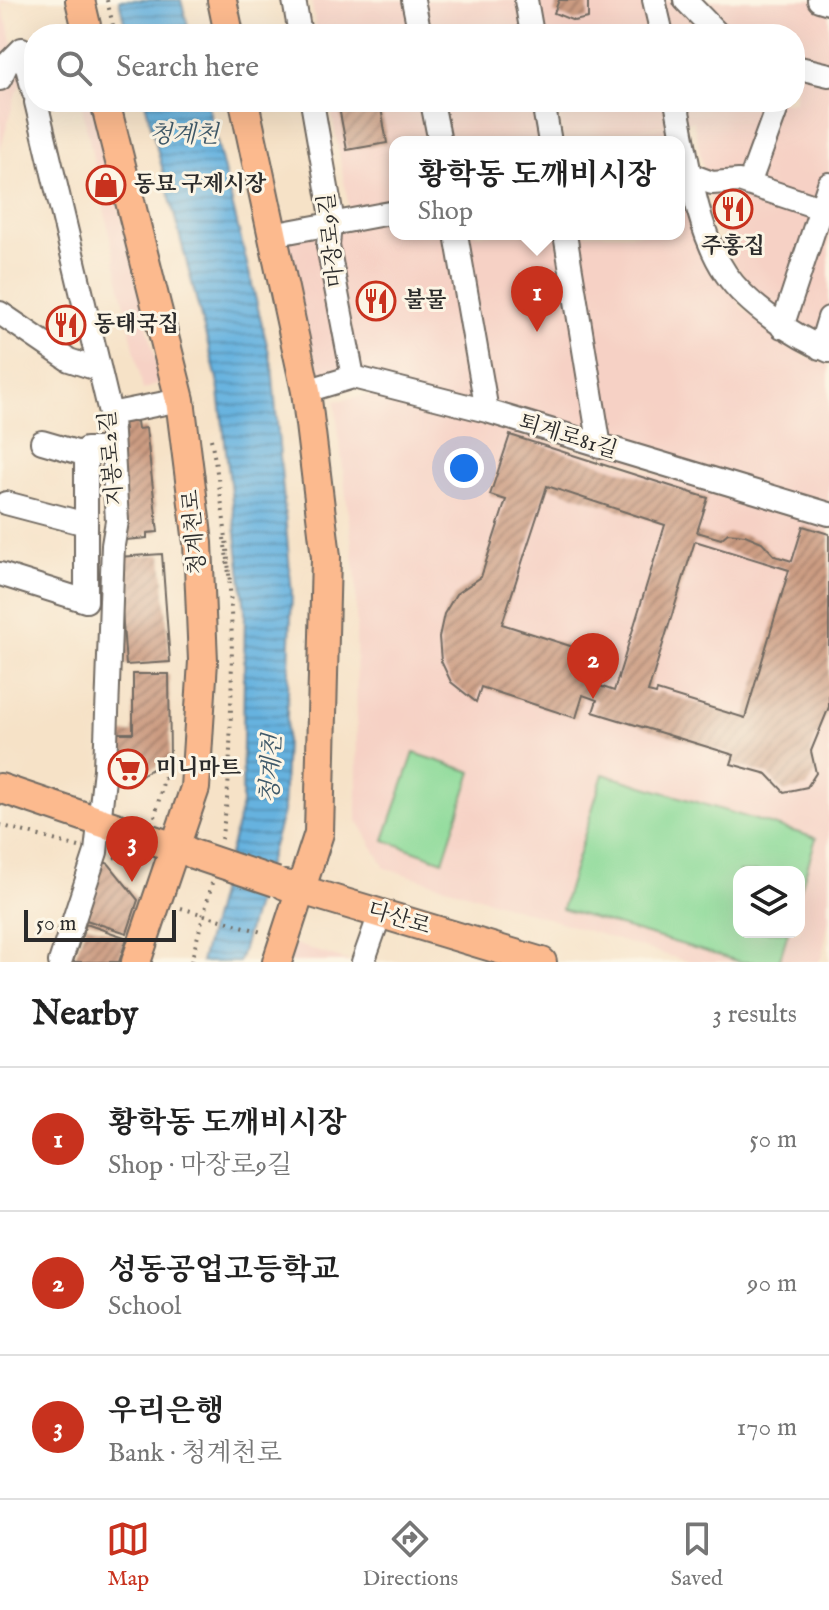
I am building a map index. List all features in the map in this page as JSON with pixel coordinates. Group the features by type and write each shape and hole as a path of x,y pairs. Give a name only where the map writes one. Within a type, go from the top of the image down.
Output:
{"main road":[{"path":"80,0 86,24"},
{"path":"222,0 227,24"},
{"name":"청계천로","path":"108,112 180,400 198,543 203,661 195,788 184,850 136,962"},
{"path":"246,112 306,391 326,557 319,833 289,886 277,962"},
{"name":"다산로","path":"0,788 289,886 542,962"}],"street":[{"path":"294,0 298,24"},
{"path":"413,0 418,24"},
{"path":"526,0 530,24"},
{"path":"654,0 660,24"},
{"path":"685,0 708,24"},
{"path":"819,0 829,3"},
{"path":"7,59 24,80"},
{"path":"805,69 829,75"},
{"name":"지봉로2길","path":"38,112 110,414 117,521 113,545 100,822 96,852 60,962"},
{"name":"마장로9길","path":"314,112 331,211 328,246 353,377"},
{"path":"434,112 439,136"},
{"path":"545,112 549,136"},
{"path":"677,112 680,136"},
{"path":"749,184 775,112"},
{"path":"685,173 712,183 739,181 825,210"},
{"path":"685,173 726,274 782,327 825,350 829,318"},
{"path":"782,327 825,210 829,184"},
{"path":"272,235 389,213"},
{"path":"457,240 487,411"},
{"path":"566,240 600,447"},
{"path":"0,313 69,360 100,370"},
{"path":"306,391 353,377"},
{"name":"퇴계로81길","path":"353,377 487,411 829,514"},
{"path":"110,414 180,400"},
{"path":"42,442 87,455"},
{"path":"0,574 86,601 86,449 113,449"},
{"path":"6,503 86,524"},
{"path":"363,962 380,914"}],"path":[{"path":"107,0 113,24"},
{"path":"0,825 143,864"},
{"path":"181,908 265,933"}],"shaded area":[{"path":"0,0 18,0 1,3 16,54 24,65 24,78 15,97 0,151"},
{"path":"311,0 536,0 540,24 315,24"},
{"path":"537,0 829,0 829,347 766,306 730,257 709,194 693,121 596,136 563,136 559,112 805,112 805,24 542,24"},
{"name":"동묘 구제시장","path":"83,112 96,112 161,383 143,390"},
{"path":"332,112 557,112 562,136 389,136 389,240 685,240 685,171 741,307 806,357 829,365 829,522 372,386 314,393 277,223 349,209"},
{"path":"673,125 675,136 606,136"},
{"path":"383,392 829,526 829,919 822,957 818,962 689,962 385,868 357,819 356,580 335,401"},
{"path":"295,944 351,962 288,962"}],"green space":[{"path":"414,753 472,772 443,861 384,840"},
{"path":"603,774 816,838 805,875 805,866 733,866 733,938 786,938 779,962 741,962 562,909"}],"water":[{"path":"119,0 181,0 187,24 125,24"},
{"name":"청계천","path":"148,112 209,112 272,365 292,594 283,812 239,962 201,962 242,805 245,610 218,383"}],"building":[{"path":"559,0 588,0 588,18 574,21 554,13"},
{"path":"340,112 382,112 387,143 347,150"},
{"path":"137,421 138,429 146,428 158,532 147,533 147,538 126,540 114,430 125,429 124,423"},
{"path":"510,435 708,498 697,532 721,539 728,533 745,535 762,542 775,556 792,561 803,526 829,534 829,707 811,751 816,773 807,787 784,792 767,774 731,764 734,755 593,712 597,700 583,695 576,718 481,687 476,702 451,682 441,661 439,637 444,614 456,594 481,577 506,500 490,495","holes":["547,486 665,525 614,691 588,682 598,655 502,624","695,541 789,570 745,718 657,691 656,694 648,692"]},
{"path":"162,554 170,662 126,665 118,557"},
{"path":"133,674 169,674 170,759 129,782 113,782 114,733 133,733"},
{"path":"102,861 109,864 138,900 127,933 83,919"},
{"path":"86,924 127,938 119,962 73,962"}],"place":[{"name":"동묘 구제시장","path":"106,185"},
{"name":"주홍집","path":"733,209"},
{"name":"불물","path":"376,301"},
{"name":"동태국집","path":"66,325"},
{"name":"황학동 도깨비시장","path":"537,332"},
{"name":"성동공업고등학교","path":"593,699"},
{"name":"미니마트","path":"128,769"},
{"name":"우리은행","path":"132,882"}]}
